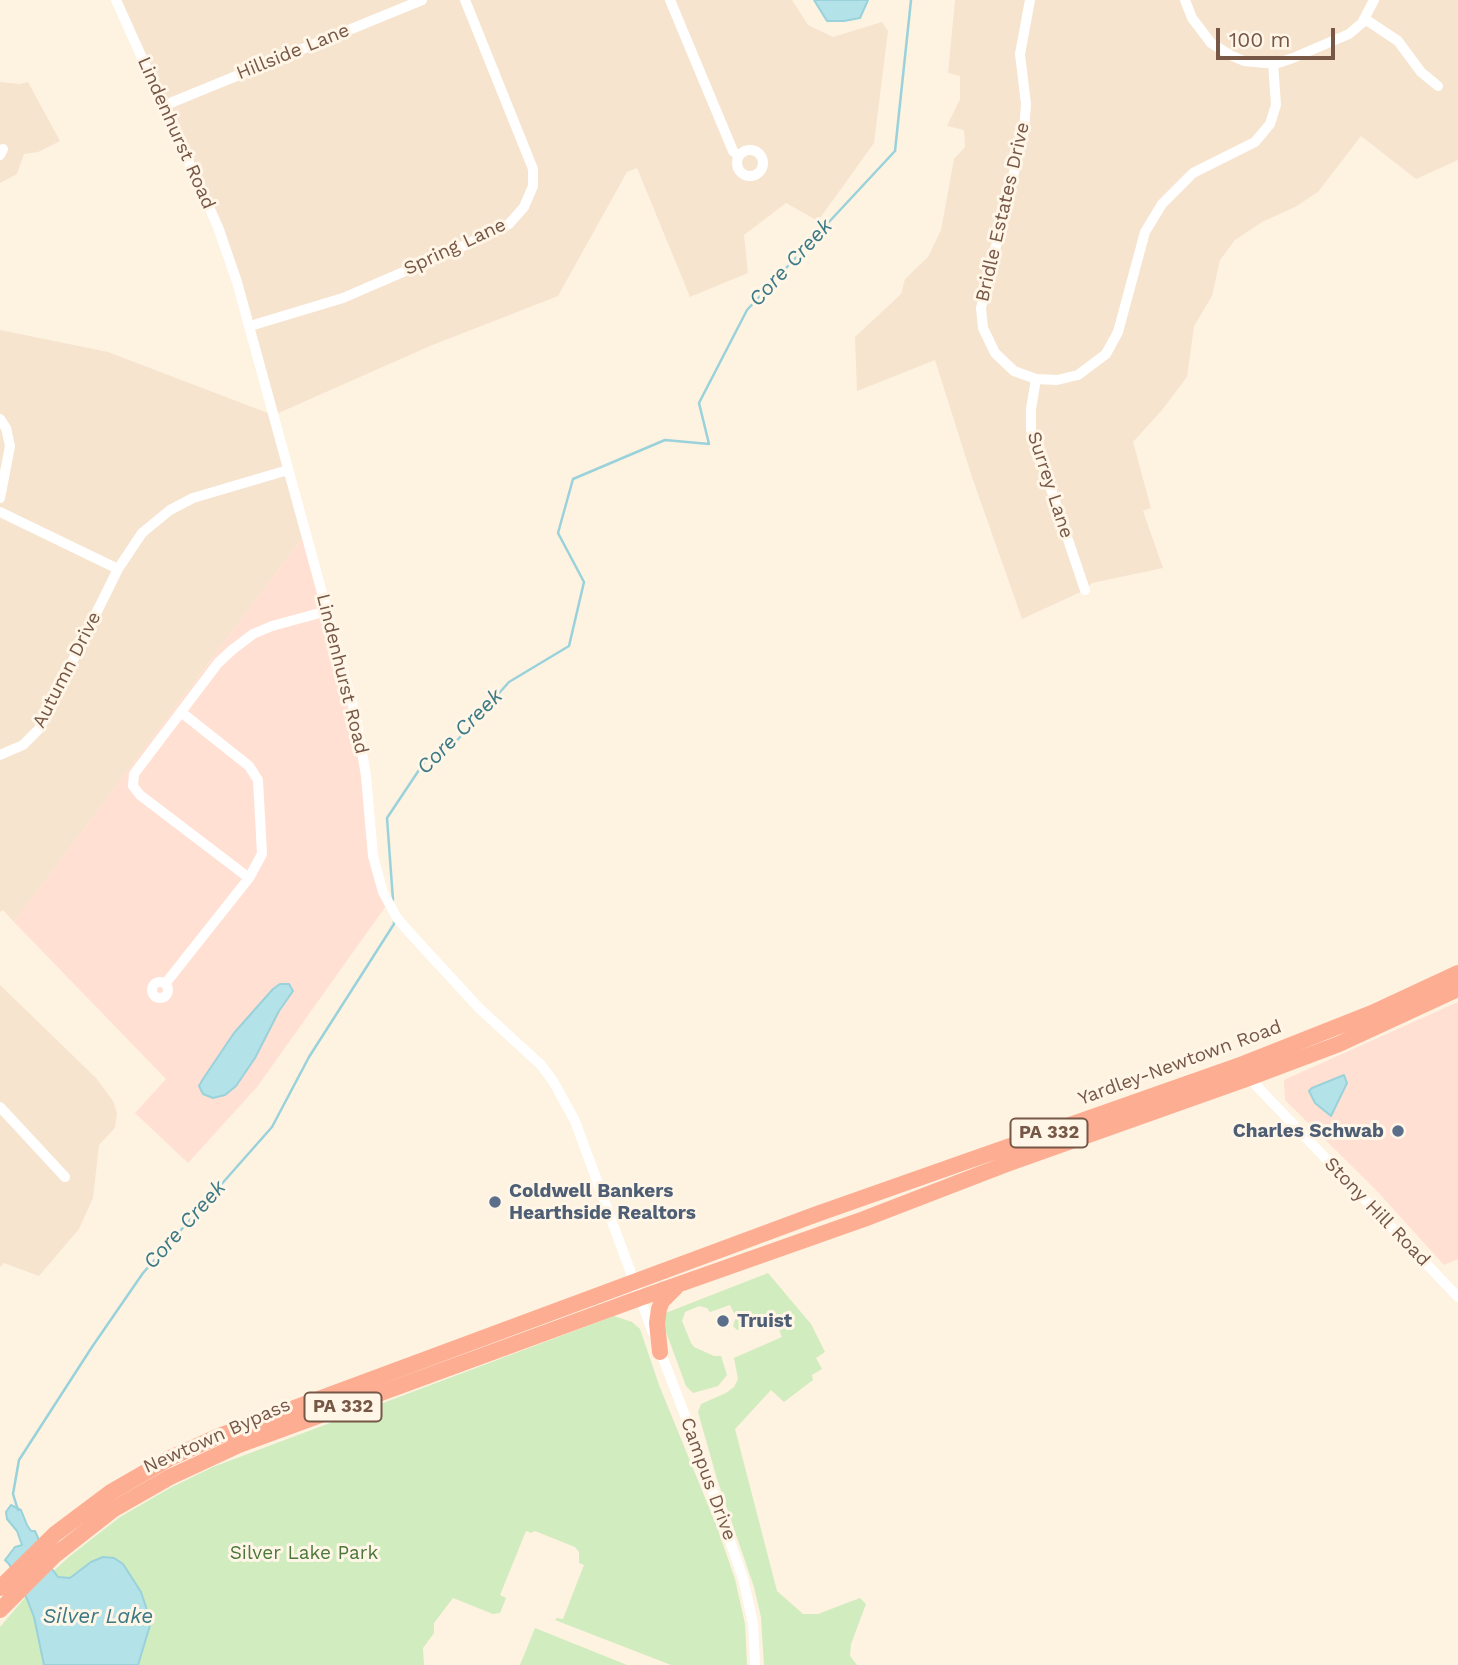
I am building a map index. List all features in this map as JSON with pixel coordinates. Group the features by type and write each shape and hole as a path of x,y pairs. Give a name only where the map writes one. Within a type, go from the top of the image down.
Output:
{"highway":[{"name":"Yardley-Newtown Road","path":"637,1290 679,1285 864,1219 1004,1165 1246,1071 1458,973"},
{"name":"Yardley-Newtown Road","path":"637,1290 817,1214 1372,1029 1458,989"},
{"path":"1372,1029 1400,1023 1458,996"},
{"path":"660,1352 657,1323 659,1309 662,1301 679,1285"},
{"name":"Newtown Bypass","path":"4,1595 58,1532 111,1492 184,1451 267,1418 637,1290"},
{"name":"Newtown Bypass","path":"4,1595 114,1509 197,1464 637,1290"}],"street":[{"name":"Lindenhurst Road","path":"116,0 218,227 250,326 363,748 373,856 388,903 397,918 471,1000 541,1065 553,1080 575,1121 637,1290"},
{"name":"Hillside Lane","path":"163,106 422,0"},
{"name":"Spring Lane","path":"250,326 343,298 461,247 509,224 524,207 533,186 533,169 466,0"},
{"path":"670,0 733,151 740,156"},
{"name":"Bridle Estates Drive","path":"1030,0 1020,54 1026,104 1024,131 981,308 983,328 995,353 1014,371 1036,379"},
{"path":"1185,0 1199,29 1219,49 1251,62 1273,63 1349,34 1365,19 1374,0"},
{"path":"1365,19 1398,41 1421,72 1438,86"},
{"path":"1036,379 1058,380 1078,375 1106,354 1118,332 1145,232 1162,204 1193,173 1255,142 1270,124 1276,105 1273,63"},
{"name":"Surrey Lane","path":"1036,379 1031,430 1085,590"},
{"path":"0,419 6,428 10,446 0,498"},
{"name":"Autumn Drive","path":"0,755 23,745 39,729 118,569 142,533 170,510 193,498 288,470"},
{"path":"0,512 118,569"},
{"path":"249,878 142,796 134,786 134,774 218,663 253,635 272,626 327,611"},
{"path":"165,984 249,878 262,854 258,780 249,766 181,712"},
{"name":"Stony Hill Road","path":"1246,1071 1458,1297"},
{"path":"0,1107 65,1177"},
{"name":"Campus Drive","path":"637,1290 696,1444 743,1578 753,1623 755,1665"}],"shaded area":[{"path":"116,0 792,0 808,25 833,37 882,22 888,31 874,143 818,221 786,203 744,235 748,273 690,297 637,168 627,172 558,296 430,346 274,415 306,533 14,922 3,910 0,912 0,330 108,352 273,415 237,282"},
{"path":"955,0 1458,0 1458,160 1416,179 1361,136 1318,192 1235,240 1220,260 1212,296 1194,326 1187,377 1133,442 1151,508 1143,511 1163,568 1092,583 1085,590 1022,619 972,477 935,360 857,391 855,337 901,294 905,279 928,257 941,230 954,159 965,147 964,130 947,126 960,99 960,76 948,73"},
{"path":"0,82 28,82 60,141 38,152 24,154 17,174 0,183"},
{"path":"306,533 356,717 371,839 388,903 257,1087 188,1163 135,1113 166,1079 14,922"},
{"path":"0,985 96,1078 113,1101 117,1113 115,1128 99,1145 93,1198 79,1229 39,1276 4,1263 0,1267"},
{"path":"1458,1002 1458,1259 1444,1265 1377,1191 1285,1100 1284,1080"}],"green space":[{"path":"768,1273 811,1324 825,1352 816,1358 822,1369 812,1375 813,1380 784,1402 771,1390 735,1429 777,1591 803,1614 818,1614 860,1598 866,1604 851,1644 850,1656 857,1665 764,1665 761,1617 754,1587 717,1479 698,1412 701,1404 734,1387 738,1379 734,1358 782,1337 773,1314 737,1330 733,1326 736,1317 730,1305 710,1312 699,1306 685,1312 682,1321 691,1343 714,1356 721,1356 727,1375 718,1386 693,1393 686,1386 662,1321 663,1314"},
{"name":"Silver Lake Park","path":"614,1316 632,1322 640,1329 659,1385 717,1527 735,1579 745,1624 747,1665 671,1665 555,1620 563,1619 584,1565 579,1563 579,1552 575,1547 535,1531 526,1531 500,1595 506,1598 500,1613 493,1614 453,1598 434,1623 434,1633 423,1648 424,1665 0,1665 0,1627 28,1594 70,1556 120,1517 170,1488 213,1467"},
{"path":"535,1628 627,1665 520,1665"}],"water":[{"path":"814,0 868,0 860,18 827,21"},
{"path":"280,984 289,984 293,991 236,1086 225,1095 213,1098 203,1094 199,1086 234,1033"},
{"path":"1344,1075 1347,1083 1331,1116 1315,1103 1309,1091"},
{"name":"Silver Lake","path":"11,1505 21,1510 31,1531 35,1531 58,1577 70,1578 91,1562 103,1557 114,1558 123,1564 141,1592 151,1622 138,1665 44,1665 34,1617 5,1560 15,1547 22,1545 17,1531 7,1519 6,1512"}],"waterway":[{"name":"Core Creek","path":"393,900 387,818 425,761 452,746 509,682 569,646 584,582 558,533 573,479 665,440 709,444 699,403 747,310 895,151 911,0"},
{"name":"Core Creek","path":"18,1510 13,1494 19,1460 143,1273 272,1127 309,1057 394,921"}],"place":[{"name":"Charles Schwab","path":"1398,1131"},
{"name":"Coldwell Bankers Hearthside Realtors","path":"495,1202"},
{"name":"Truist","path":"723,1321"}]}
